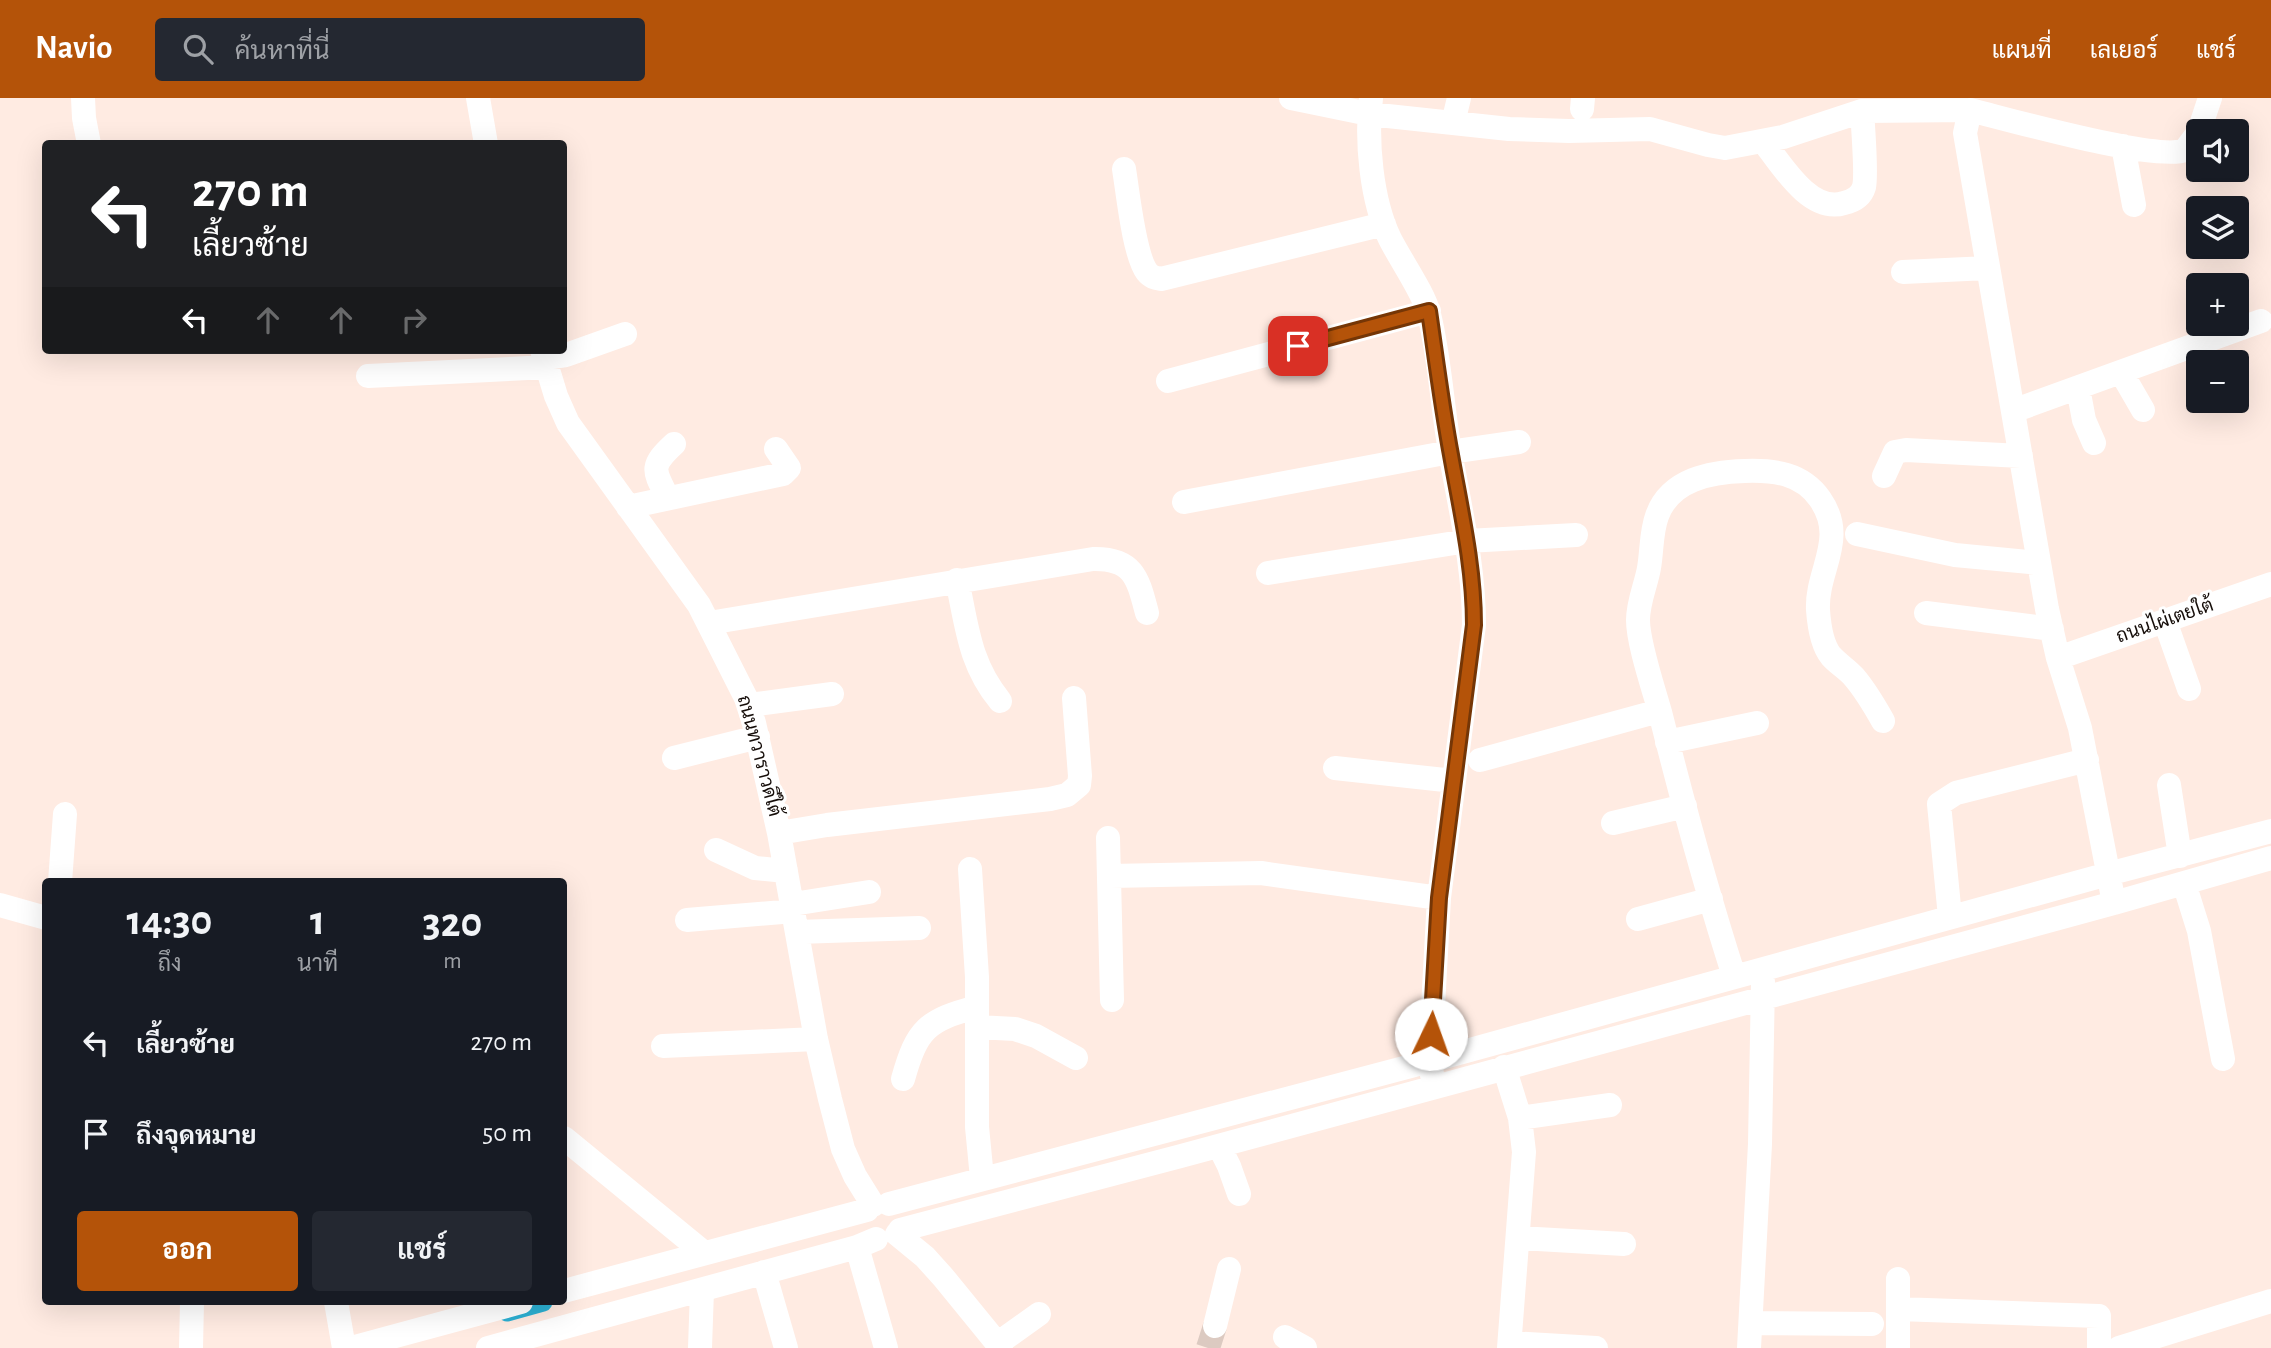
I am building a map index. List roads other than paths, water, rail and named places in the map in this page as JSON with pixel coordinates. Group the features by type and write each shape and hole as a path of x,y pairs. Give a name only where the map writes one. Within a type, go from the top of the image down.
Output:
{"street":[{"path":"83,98 88,140"},
{"path":"478,98 485,140"},
{"path":"1291,98 1370,106 1453,123 1545,130 1650,129 1725,148 1763,141 1837,108 1862,111 1986,108 2123,146 2179,153 2186,149"},
{"path":"1453,123 1459,98"},
{"path":"2203,119 2210,98"},
{"path":"1370,106 1370,156 1380,215 1429,311 1450,452 1468,541 1474,599 1474,625 1439,898 1430,1061 1434,1086"},
{"path":"1986,108 1965,133 1966,143 2041,573 2058,658 2087,760 2114,903"},
{"path":"1763,141 1804,192 1827,205 1839,205 1858,197 1864,186 1862,111"},
{"path":"2123,146 2134,205"},
{"path":"1124,169 1145,270 1152,277 1161,279 1384,224"},
{"path":"1903,272 1988,268"},
{"path":"1168,381 1429,311"},
{"path":"2013,411 2261,321"},
{"path":"368,376 566,355 625,334"},
{"name":"ถนนทวาราวดีใต้","path":"545,358 556,396 568,423 699,605 749,705 779,834 816,1039 843,1149 855,1177 877,1206"},
{"path":"2121,372 2143,410"},
{"path":"2078,388 2084,420 2094,443"},
{"path":"1184,502 1450,452 1519,442"},
{"path":"668,498 656,474 655,465 658,458 674,444"},
{"path":"628,507 783,474 789,468 788,464 776,449"},
{"path":"1884,476 1895,452 1906,450 2021,456"},
{"path":"1734,976 1667,742 1637,622 1657,517 1665,500 1678,487 1696,478 1732,471 1768,471 1791,475 1809,485 1828,511 1832,530 1831,553 1818,599 1824,639 1829,653 1852,674 1870,696 1883,721"},
{"path":"1857,534 2041,573"},
{"path":"1268,573 1468,541 1576,535"},
{"path":"709,623 957,580 1108,558 1131,569 1147,613"},
{"path":"1933,569 1965,568 2041,573"},
{"path":"957,580 972,655 985,684 1000,701"},
{"name":"ถนนไผ่เตยใต้","path":"2058,658 2271,584"},
{"path":"1926,613 2052,629"},
{"path":"2165,621 2189,689"},
{"path":"749,705 832,694"},
{"path":"779,834 827,825 990,807 1067,795 1079,785 1080,776 1074,698"},
{"path":"1480,760 1659,711"},
{"path":"1667,742 1757,723"},
{"path":"674,758 758,737"},
{"path":"1950,917 1939,804 1956,793 2087,760"},
{"path":"1335,768 1454,781"},
{"path":"2169,785 2180,856"},
{"path":"1613,824 1685,806"},
{"path":"60,878 65,814"},
{"path":"567,1290 1430,1061 2271,831"},
{"path":"1108,838 1112,1000"},
{"path":"716,850 755,868 786,870"},
{"path":"503,1346 882,1237 2271,858"},
{"path":"970,869 977,1017 977,1127 982,1178"},
{"path":"1110,876 1261,873 1439,898"},
{"path":"2184,883 2199,931 2223,1059"},
{"path":"795,916 869,892"},
{"path":"1637,919 1711,899"},
{"path":"0,905 42,917"},
{"path":"687,920 795,916 919,928"},
{"path":"1749,1348 1760,1144 1764,996 1762,969"},
{"path":"904,1079 911,1051 922,1033 934,1022 977,1017 1036,1036 1076,1058"},
{"path":"663,1046 816,1039"},
{"path":"1504,1066 1520,1118 1524,1152 1510,1345 1596,1348"},
{"path":"1520,1118 1610,1105"},
{"path":"567,1140 703,1252"},
{"path":"1219,1146 1239,1194"},
{"path":"877,1206 864,1218 864,1227 869,1234 882,1237 925,1257 999,1346 1038,1314"},
{"path":"877,1206 900,1214 882,1237 886,1348"},
{"path":"1518,1238 1624,1244"},
{"path":"1214,1326 1228,1269"},
{"path":"764,1272 786,1348"},
{"path":"1898,1279 1898,1348"},
{"path":"700,1348 702,1290"},
{"path":"2119,1348 2271,1301"},
{"path":"191,1348 192,1305"},
{"path":"337,1305 344,1348"},
{"path":"351,1348 510,1305"},
{"path":"1898,1309 2099,1316 2099,1348"},
{"path":"1751,1323 1872,1324"}],"waterway":[{"path":"507,1312 532,1305"}],"tunnel":[{"path":"1208,1348 1215,1326"}]}
